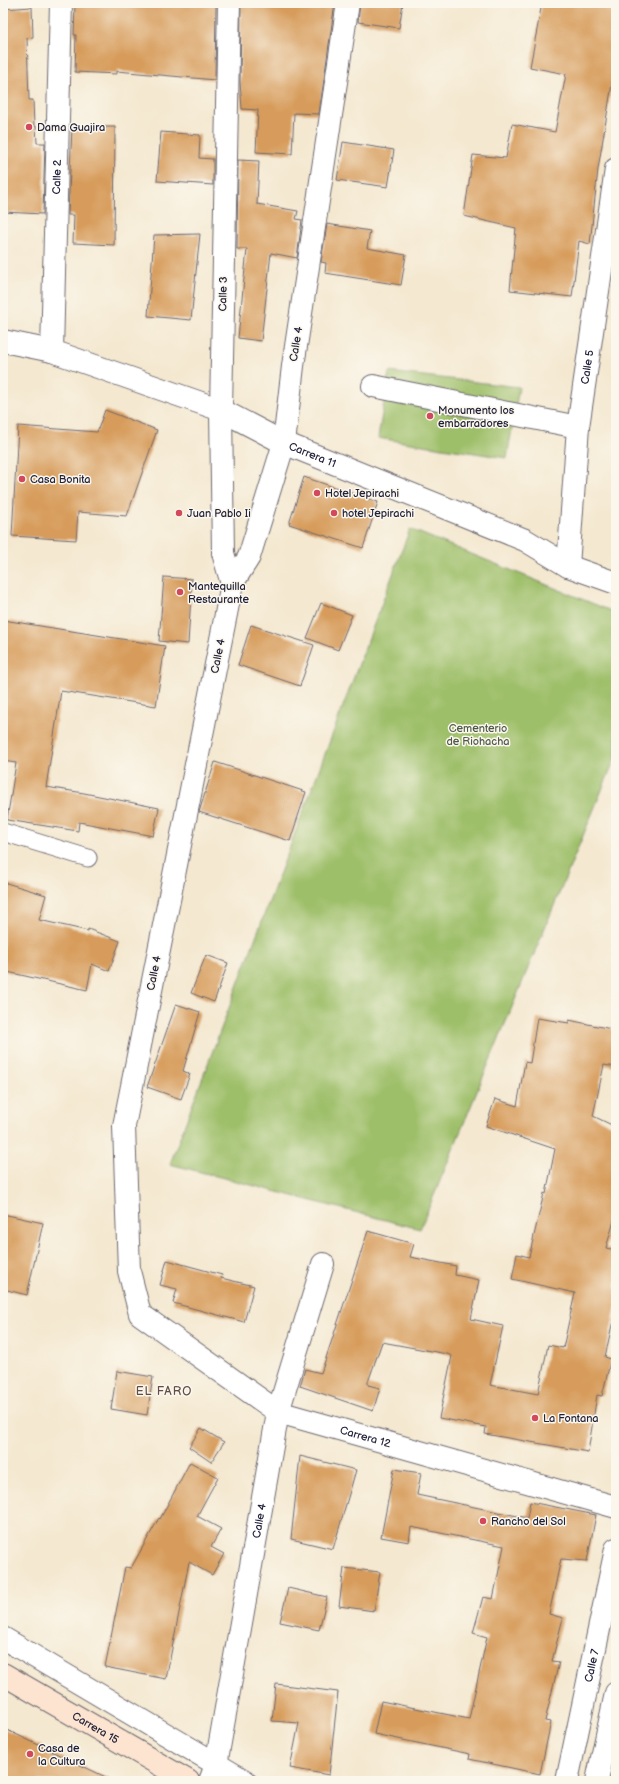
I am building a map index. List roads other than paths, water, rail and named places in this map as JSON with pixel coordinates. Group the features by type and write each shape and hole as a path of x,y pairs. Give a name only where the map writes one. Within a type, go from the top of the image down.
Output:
{"main road":[{"name":"Carrera 15","path":"3,1674 188,1781"}],"street":[{"name":"Calle 2","path":"52,351 61,3"},
{"name":"Calle 3","path":"229,3 221,410 223,553 232,584"},
{"name":"Calle 4","path":"140,1314 129,1271 124,1126 232,584 249,557 284,443 292,366 348,3"},
{"name":"Calle 5","path":"568,566 578,427 616,169"},
{"name":"Carrera 11","path":"3,341 52,351 221,410 284,443 525,540 568,566 616,583"},
{"path":"373,386 578,427"},
{"name":"Calle 4","path":"213,1773 278,1412 323,1264"},
{"name":"Carrera 12","path":"140,1314 278,1412 616,1507"},
{"name":"Calle 7","path":"567,1781 616,1549"},
{"path":"3,1638 213,1773 245,1781"},
{"path":"596,1781 616,1693"}],"lane":[{"path":"3,832 88,858"}],"place":[{"name":"Dama Guajira","path":"29,127"},
{"name":"Monumento los embarradores","path":"430,416"},
{"name":"Casa Bonita","path":"22,479"},
{"name":"Hotel Jepirachi","path":"317,493"},
{"name":"Juan Pablo Ii","path":"179,513"},
{"name":"hotel Jepirachi","path":"334,513"},
{"name":"Mantequilla Restaurante","path":"180,592"},
{"name":"La Fontana","path":"535,1418"},
{"name":"Rancho del Sol","path":"483,1521"},
{"name":"Casa de la Cultura","path":"30,1754"}],"district":[{"name":"EL FARO","path":"164,1391"}],"park label":[{"name":"Cementerio de Riohacha","path":"478,734"}]}
